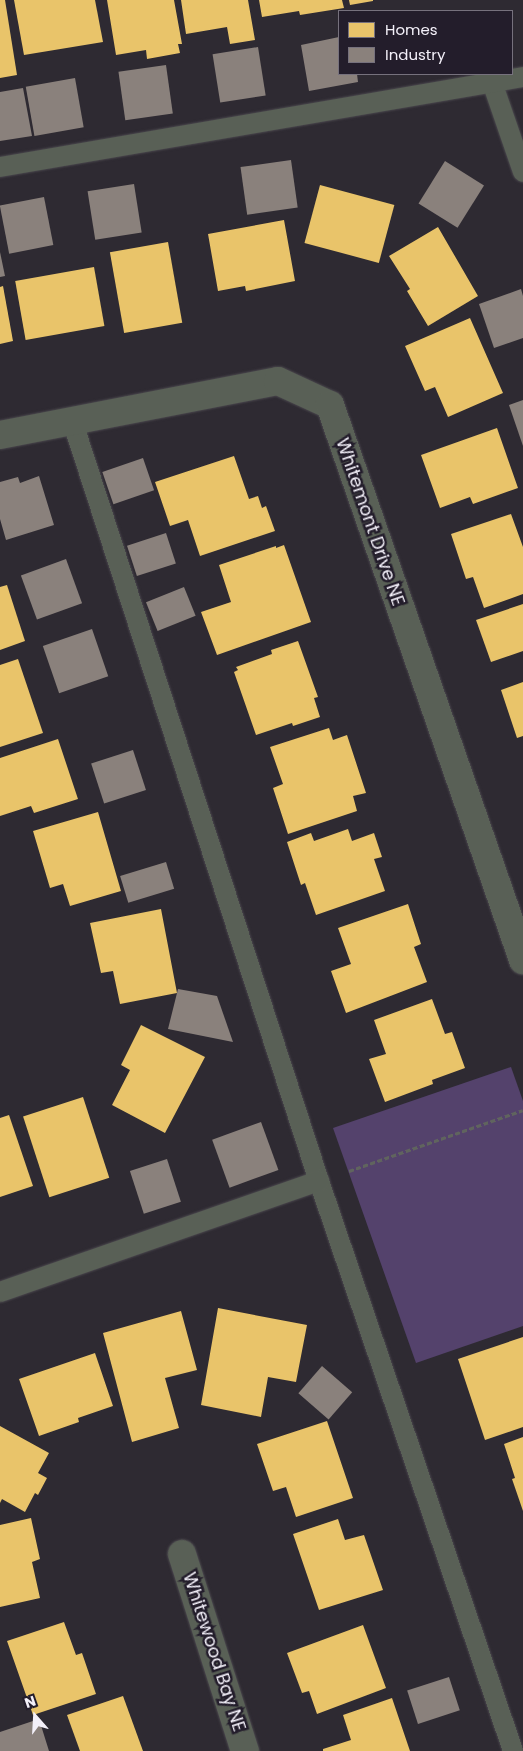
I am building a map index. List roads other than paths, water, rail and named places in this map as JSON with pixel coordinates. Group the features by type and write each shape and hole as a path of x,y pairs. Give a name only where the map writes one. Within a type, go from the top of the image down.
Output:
{"street":[{"name":"Whitemont Drive NE","path":"0,435 278,381 330,405 523,960"},
{"name":"Whitewood Bay NE","path":"182,1554 245,1751"}],"lane":[{"path":"0,167 523,77"},
{"path":"492,82 523,172"},
{"path":"72,420 319,1181 513,1751"},
{"path":"0,1292 319,1181"}]}
